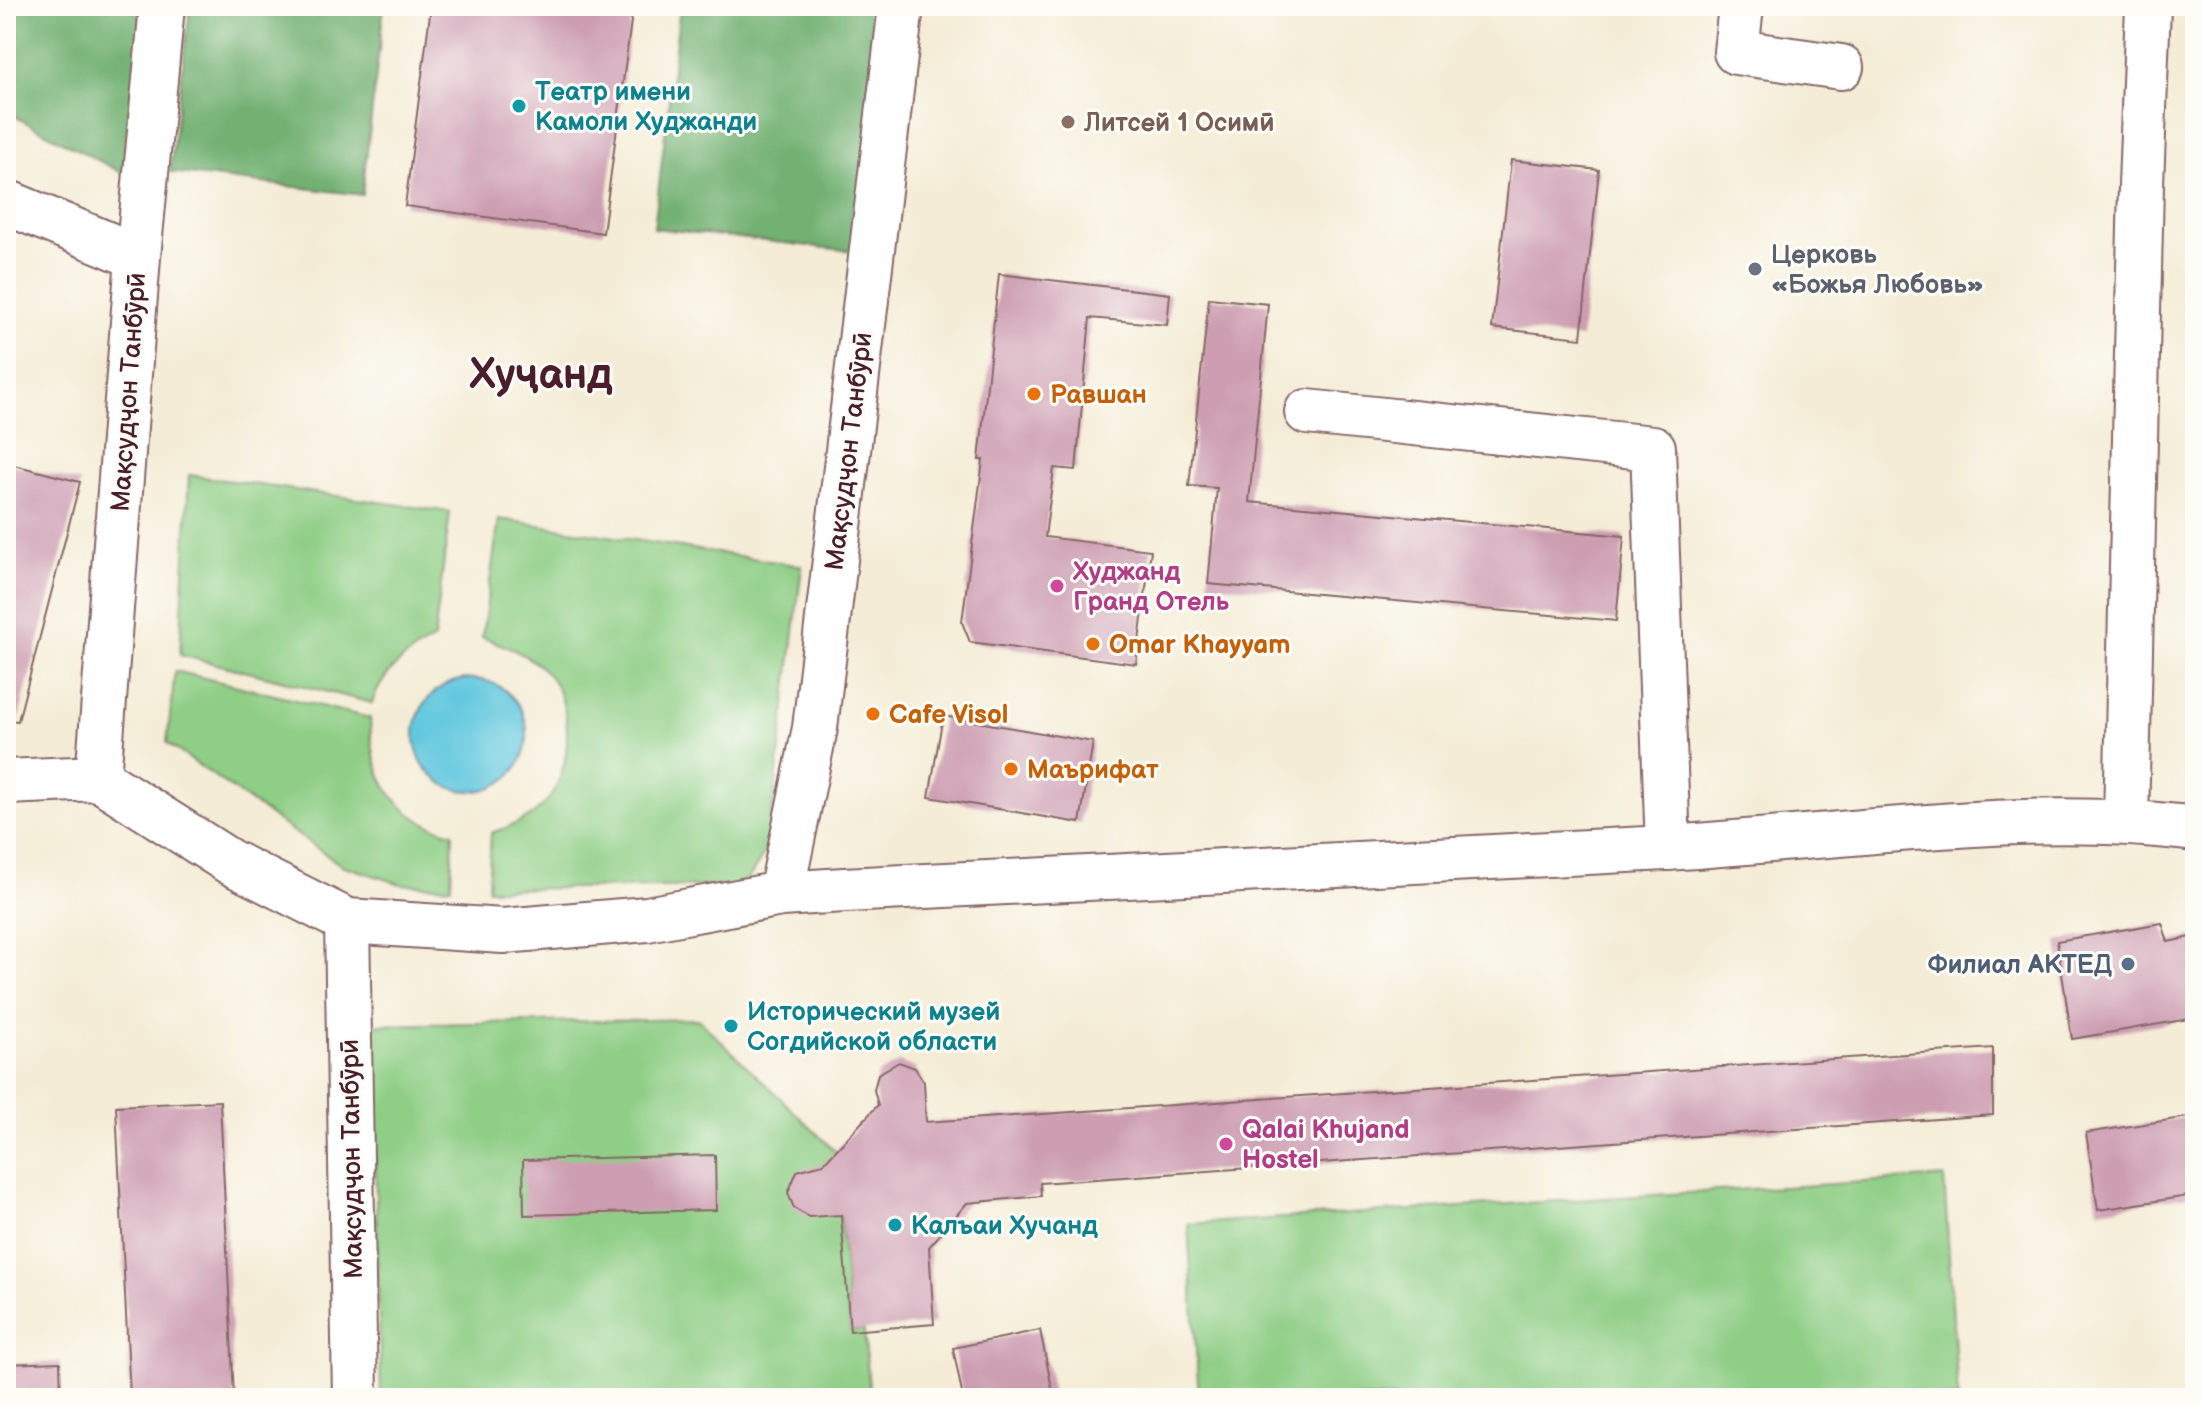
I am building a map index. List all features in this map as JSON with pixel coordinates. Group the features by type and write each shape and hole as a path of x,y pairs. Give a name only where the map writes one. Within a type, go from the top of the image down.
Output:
{"street":[{"name":"Мақсудҷон Танбӯрӣ","path":"98,778 138,257 162,6"},
{"name":"Мақсудҷон Танбӯрӣ","path":"781,894 815,728 901,6"},
{"path":"1741,6 1736,52 1841,67"},
{"path":"2126,820 2148,6"},
{"path":"6,202 138,257"},
{"path":"1307,412 1653,448 1668,848"},
{"path":"6,782 98,778 230,862 347,921 503,931 647,919 781,894 1668,848 1993,825 2126,820 2195,829"},
{"name":"Мақсудҷон Танбӯрӣ","path":"347,921 355,1398"}],"green space":[{"path":"6,6 162,6 143,184 6,112"},
{"path":"190,6 384,6 362,195 170,172"},
{"path":"680,6 888,6 859,252 654,228"},
{"path":"189,475 450,512 434,639 414,651 389,673 372,703 180,655"},
{"path":"499,519 802,566 768,847 749,878 734,886 488,889 491,833 529,817 548,800 562,772 567,739 563,705 550,677 528,657 482,637"},
{"path":"175,671 370,718 375,759 389,792 415,817 453,833 451,887 401,884 341,865 167,743"},
{"path":"698,1019 835,1151 850,1331 864,1330 870,1398 381,1398 372,1025"},
{"path":"1944,1177 1958,1398 1199,1398 1188,1224"}],"water":[{"path":"471,679 492,684 510,696 522,714 527,735 522,756 510,774 492,786 471,791 450,786 432,774 420,756 415,735 420,714 432,696 450,684"}],"building":[{"name":"Театр имени Камоли Худжанди","path":"431,6 633,6 603,233 405,206"},
{"path":"1511,160 1599,170 1581,338 1492,328"},
{"path":"999,274 1170,294 1167,325 1090,318 1076,470 1054,468 1045,537 1151,550 1136,664 970,642 962,622 983,460 979,460"},
{"path":"1209,298 1268,304 1249,502 1624,536 1616,621 1208,584 1217,488 1189,486"},
{"path":"6,463 80,482 18,721 6,720"},
{"name":"Маърифат","path":"943,716 1093,742 1080,823 929,797"},
{"name":"Филиал AКТЕД","path":"2162,923 2168,942 2195,936 2195,1018 2072,1039 2057,941"},
{"path":"1993,1048 1993,1115 1040,1183 1041,1196 967,1203 929,1247 934,1324 850,1331 841,1215 809,1217 794,1208 788,1193 797,1171 823,1164 878,1105 874,1090 878,1074 899,1062 915,1068 924,1082 926,1122"},
{"path":"220,1101 234,1398 130,1398 116,1106"},
{"path":"2195,1116 2195,1195 2098,1210 2086,1133"},
{"path":"715,1155 716,1210 524,1215 523,1160"},
{"path":"1040,1330 1054,1398 963,1398 953,1348"},
{"path":"60,1362 61,1398 6,1398 6,1364"}],"place":[{"name":"Театр имени Камоли Худжанди","path":"519,106"},
{"name":"Литсей 1 Осимӣ","path":"1068,122"},
{"name":"Церковь «Божья Любовь»","path":"1755,269"},
{"name":"Равшан","path":"1034,394"},
{"name":"Худжанд Гранд Отель","path":"1057,586"},
{"name":"Omar Khayyam","path":"1093,644"},
{"name":"Cafe Visol","path":"873,714"},
{"name":"Маърифат","path":"1011,769"},
{"name":"Филиал AКТЕД","path":"2128,964"},
{"name":"Исторический музей Согдийской области","path":"731,1026"},
{"name":"Qalai Khujand Hostel","path":"1226,1144"},
{"name":"Калъаи Хучанд","path":"895,1225"}],"district":[{"name":"Хуҷанд","path":"541,373"}]}
